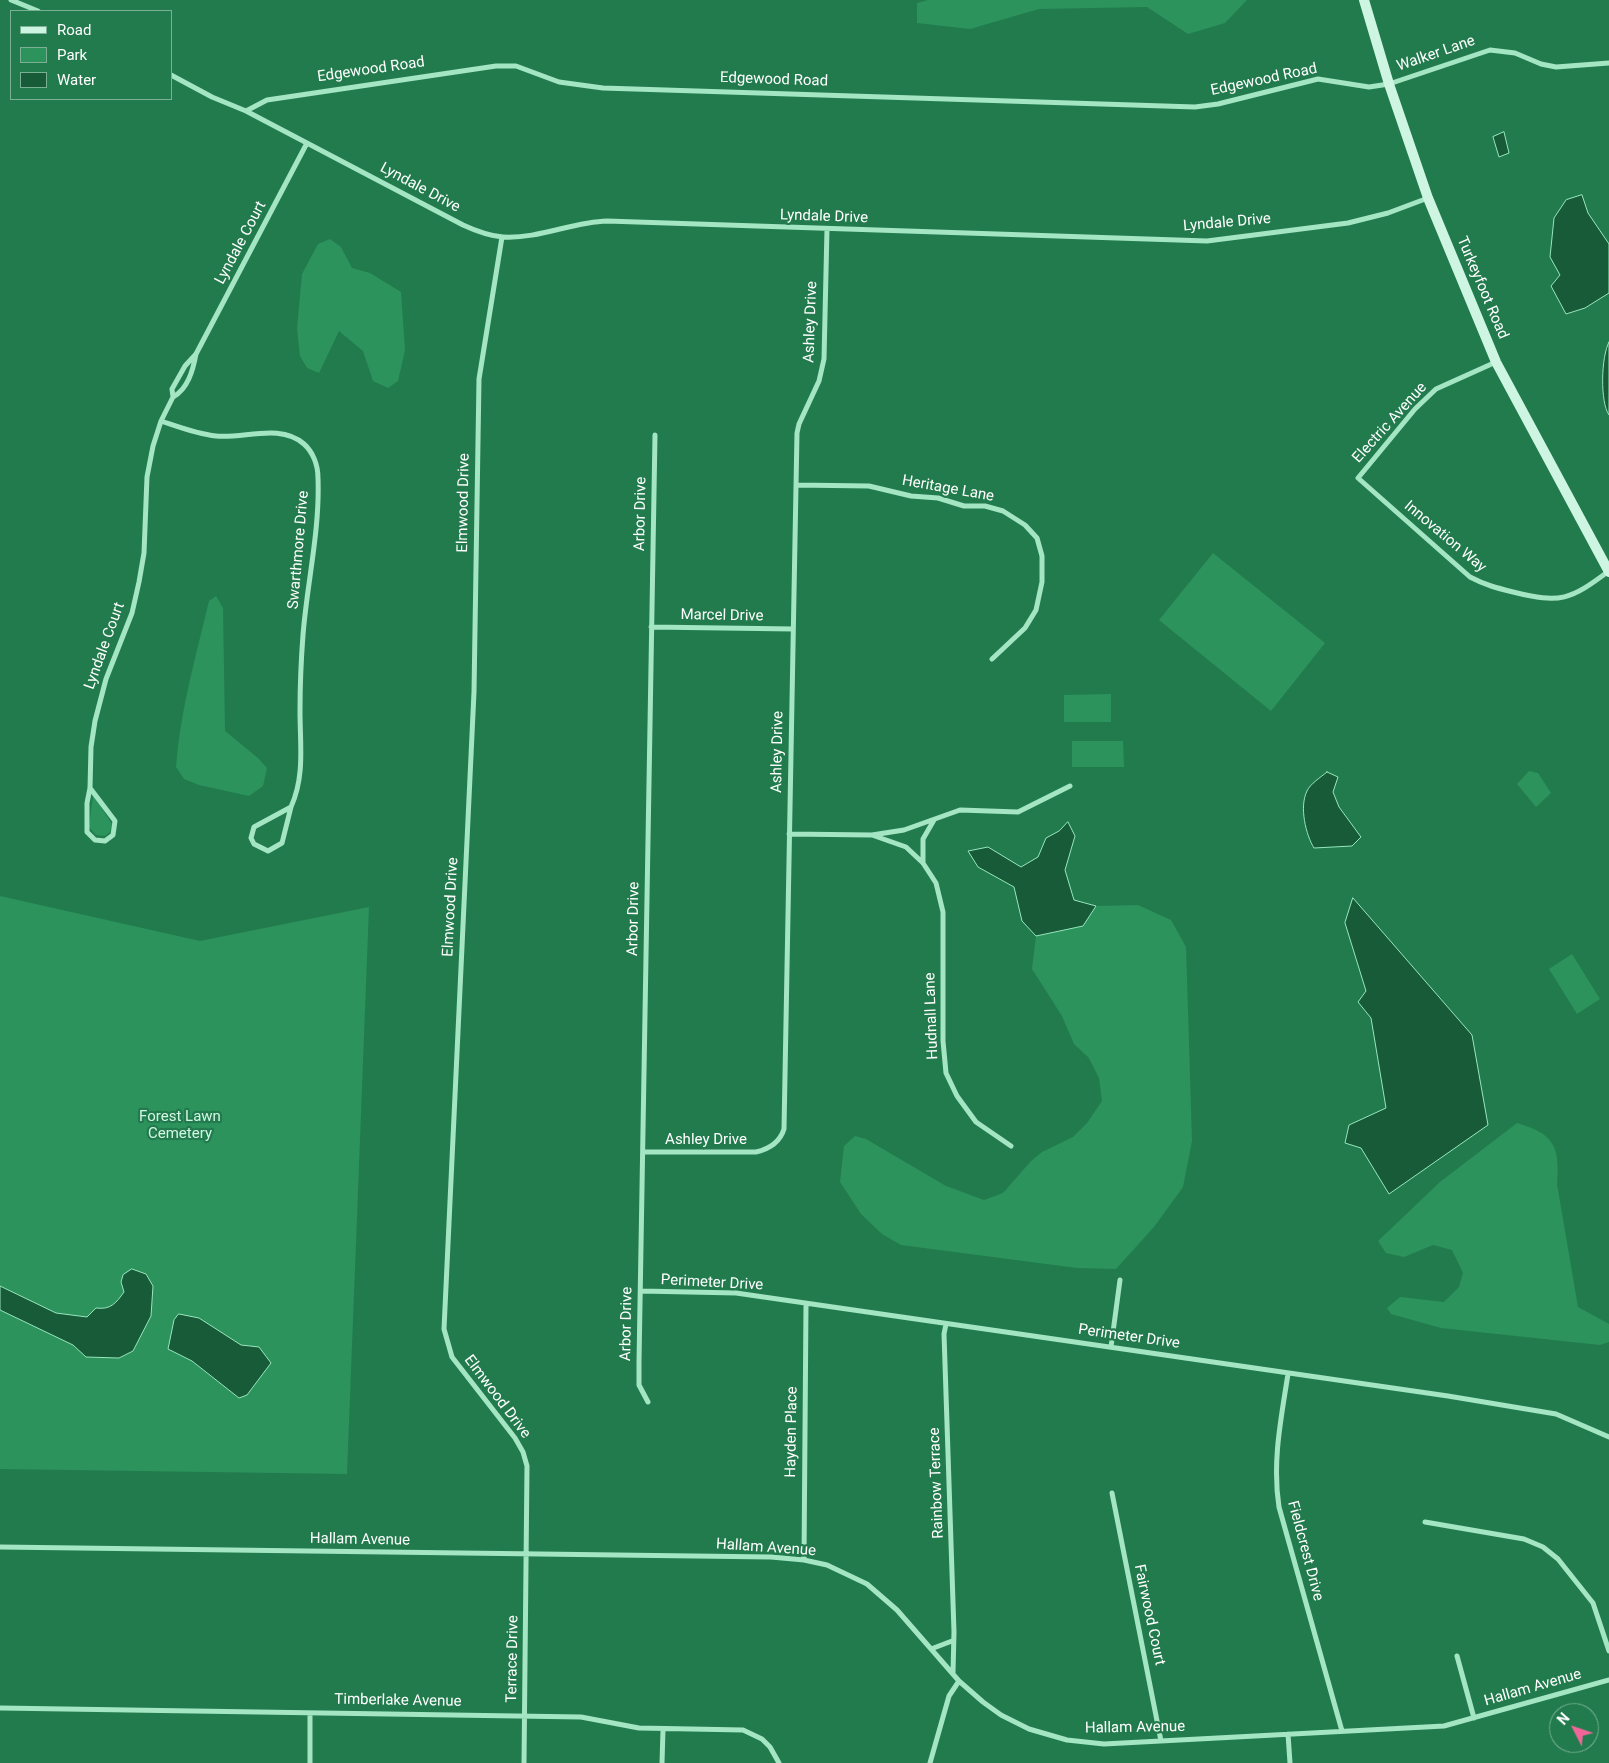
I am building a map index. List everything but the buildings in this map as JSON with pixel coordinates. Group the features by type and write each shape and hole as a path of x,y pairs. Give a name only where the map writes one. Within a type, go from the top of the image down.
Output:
{"main road":[{"name":"Turkeyfoot Road","path":"1364,0 1388,84 1428,198 1496,362 1609,571"}],"street":[{"path":"11,0 36,10"},
{"name":"Walker Lane","path":"1388,84 1490,50 1515,52 1541,64 1556,67 1609,63"},
{"name":"Edgewood Road","path":"246,112 267,100 496,66 516,66 559,82 603,88 1185,106 1218,104 1318,79 1369,87 1388,84"},
{"path":"172,76 212,97 246,112"},
{"name":"Lyndale Drive","path":"246,112 462,225 490,235 502,237 532,235 590,222 1207,240 1348,223 1388,213 1428,198"},
{"name":"Lyndale Court","path":"90,788 115,821 113,835 105,840 95,840 88,832 87,803 90,788 91,747 98,705 106,679 125,634 139,582 144,553 147,478 153,446 161,420 172,397 172,390 180,374 196,354 307,143"},
{"name":"Ashley Drive","path":"643,1152 756,1152 772,1146 782,1135 784,1117 792,629 799,424 818,381 824,359 828,229"},
{"name":"Elmwood Drive","path":"502,237 479,379 474,692 444,1329 452,1357 515,1438 523,1452 528,1475 527,1554"},
{"name":"Lyndale Court","path":"172,397 179,394 193,371 196,354"},
{"name":"Electric Avenue","path":"1358,478 1415,409 1436,389 1496,362"},
{"name":"Swarthmore Drive","path":"161,420 213,436 230,437 268,433 288,435 305,445 315,461 318,478 312,569 303,633 301,670 302,767 298,792 291,807 282,843 268,850 254,844 251,838 254,827 291,807"},
{"name":"Arbor Drive","path":"648,1402 639,1385 655,435"},
{"name":"Innovation Way","path":"1358,478 1470,578 1489,587 1538,598 1560,598 1579,592 1609,571"},
{"name":"Heritage Lane","path":"796,485 869,486 911,496 938,498 964,506 984,506 1003,511 1025,525 1037,538 1043,565 1036,610 1025,628 992,659"},
{"name":"Marcel Drive","path":"651,627 792,629"},
{"name":"Hudnall Lane","path":"789,834 872,835 904,830 934,820 945,814 967,809 1018,812 1070,786"},
{"path":"923,863 923,839 934,820"},
{"name":"Hudnall Lane","path":"872,835 906,847 923,863 936,883 943,912 943,1041 946,1073 957,1096 976,1122 1011,1146"},
{"path":"1111,1347 1120,1280"},
{"name":"Perimeter Drive","path":"640,1291 736,1293 1448,1396 1556,1414 1609,1437"},
{"name":"Hayden Place","path":"804,1560 806,1304"},
{"name":"Rainbow Terrace","path":"946,1324 944,1334 953,1673"},
{"name":"Fieldcrest Drive","path":"1288,1374 1275,1459 1279,1507 1342,1732"},
{"name":"Fairwood Court","path":"1112,1493 1161,1741"},
{"path":"1425,1522 1524,1539 1543,1547 1558,1559 1593,1603 1609,1651"},
{"name":"Hallam Avenue","path":"0,1547 771,1557 804,1560 842,1570 867,1584 897,1610 960,1681 1001,1715 1029,1729 1057,1738 1104,1744 1444,1726 1609,1680"},
{"name":"Terrace Drive","path":"524,1763 527,1554"},
{"path":"931,1649 952,1641"},
{"path":"1456,1656 1474,1718"},
{"path":"930,1763 949,1696 960,1681"},
{"name":"Timberlake Avenue","path":"0,1708 581,1717 639,1728 663,1730 743,1730 751,1733 770,1747 779,1763"},
{"path":"310,1713 310,1763"},
{"path":"662,1763 663,1730"},
{"path":"1288,1734 1290,1763"}],"green space":[{"path":"928,0 1247,0 1225,23 1188,34 1147,7 1039,9 970,29 917,23 917,3"},
{"path":"330,239 341,247 352,268 370,273 401,292 405,350 398,381 388,388 373,381 363,351 339,331 319,373 307,368 300,356 297,329 302,274 318,244"},
{"path":"1213,553 1325,643 1271,711 1159,620"},
{"path":"216,596 223,608 225,731 258,758 267,768 263,786 249,796 199,785 184,779 176,767 181,725 194,663 209,601"},
{"path":"1111,694 1111,722 1064,722 1064,695"},
{"path":"1072,741 1123,741 1124,767 1072,767"},
{"path":"1529,771 1538,773 1551,793 1536,807 1517,784"},
{"path":"93,795 112,824 110,832 105,836 96,835 89,827"},
{"name":"Forest Lawn Cemetery","path":"0,896 200,941 369,907 347,1474 0,1469"},
{"path":"1138,905 1171,920 1186,947 1192,1141 1183,1187 1154,1227 1116,1269 1077,1268 901,1245 882,1234 861,1214 840,1182 844,1146 855,1136 866,1139 946,1186 984,1200 1003,1193 1031,1161 1042,1152 1073,1137 1087,1123 1102,1101 1099,1078 1089,1058 1074,1044 1062,1016 1032,969 1036,936 1083,926 1096,906"},
{"path":"1572,954 1600,999 1577,1014 1549,969"},
{"path":"1517,1123 1539,1132 1552,1143 1557,1160 1557,1184 1578,1307 1609,1324 1609,1342 1600,1345 1441,1328 1391,1314 1387,1308 1400,1297 1444,1302 1459,1287 1463,1273 1452,1250 1433,1245 1404,1257 1386,1253 1378,1241 1440,1182"}],"water":[{"path":"1504,132 1509,153 1499,157 1493,137"},
{"path":"1582,195 1588,213 1609,244 1609,293 1585,308 1566,314 1551,286 1560,275 1550,257 1554,218 1566,200"},
{"path":"1609,342 1609,415 1604,400 1603,368"},
{"path":"1327,772 1338,777 1333,792 1339,807 1361,837 1352,846 1314,848 1308,836 1304,821 1304,805 1307,791"},
{"path":"1068,822 1075,836 1065,870 1074,900 1096,906 1083,926 1036,936 1022,921 1014,887 978,867 968,851 988,847 1021,867 1038,857 1046,838 1059,831"},
{"path":"1353,898 1472,1035 1488,1125 1389,1194 1361,1148 1345,1143 1349,1125 1386,1108 1371,1018 1358,1002 1366,991 1345,923"},
{"path":"132,1269 146,1274 153,1286 151,1316 133,1351 119,1358 86,1357 73,1345 0,1310 0,1286 56,1313 87,1317 96,1308 106,1308 116,1302 124,1292 121,1282 123,1275"},
{"path":"179,1314 199,1318 241,1345 259,1347 271,1363 247,1395 239,1398 192,1361 168,1349 174,1320"}]}
